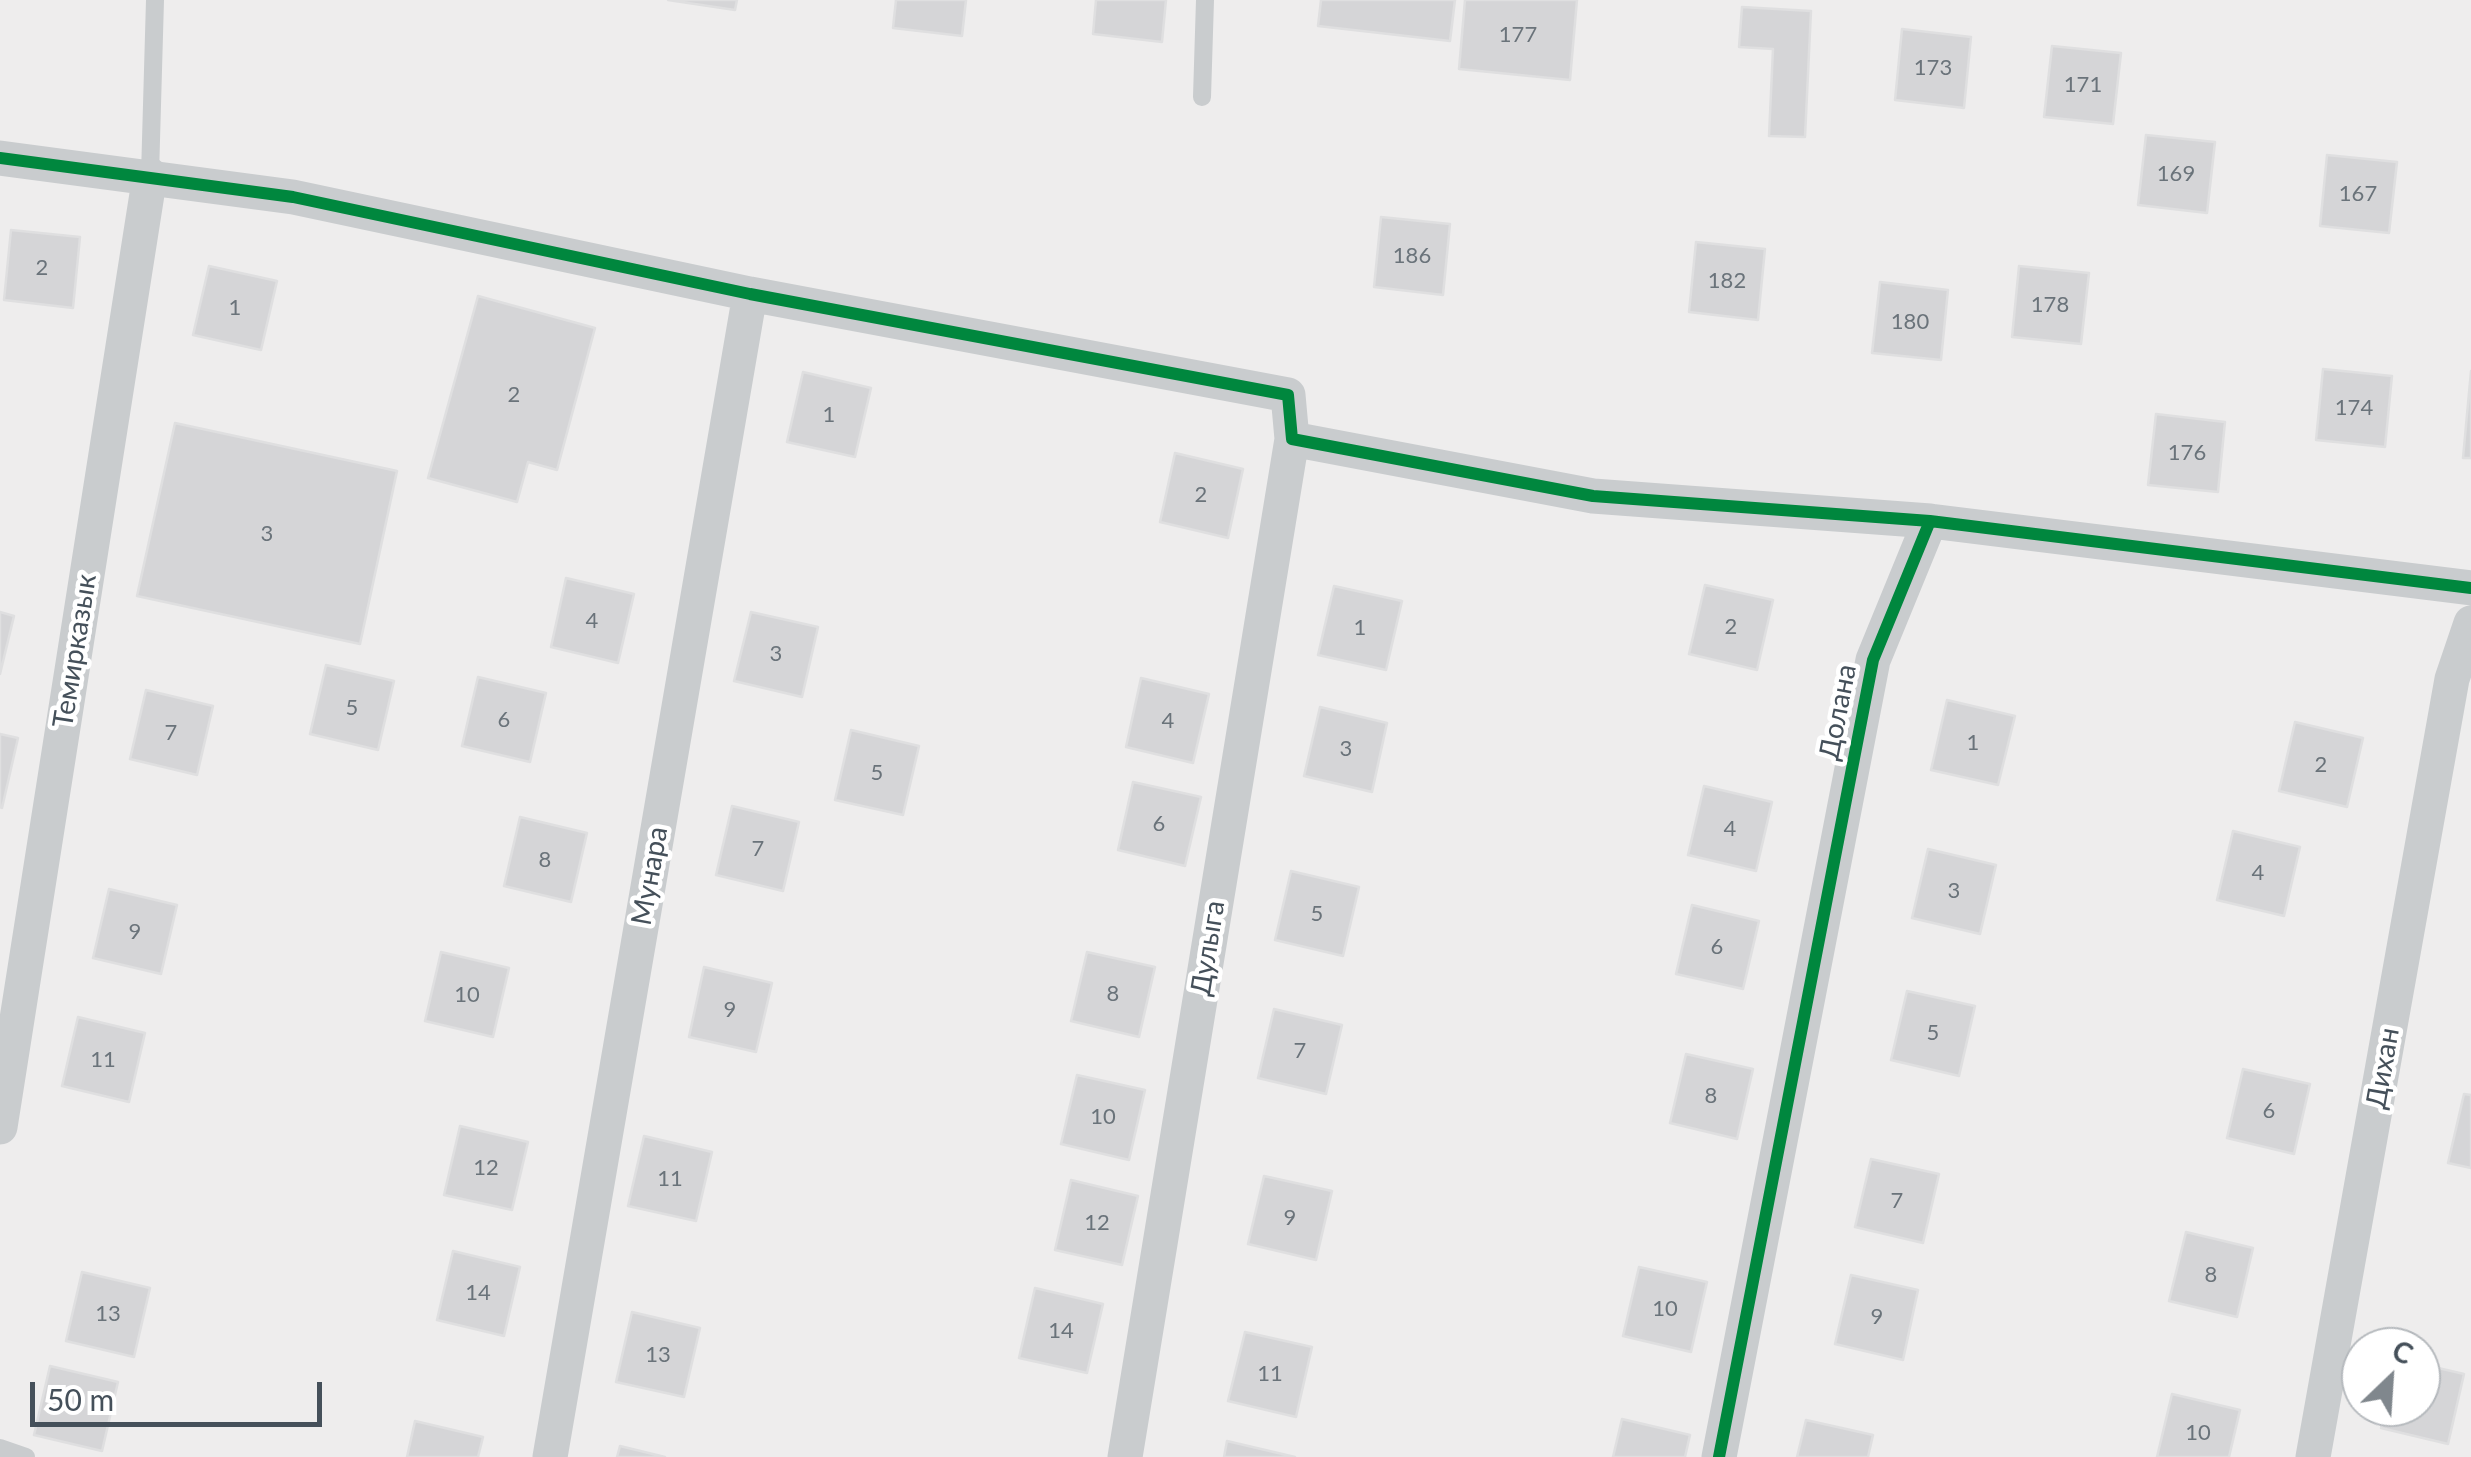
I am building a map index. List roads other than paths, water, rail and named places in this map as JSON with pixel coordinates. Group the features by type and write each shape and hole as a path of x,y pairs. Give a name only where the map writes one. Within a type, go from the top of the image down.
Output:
{"street":[{"path":"0,158 293,197 750,294 1288,395 1292,439 1593,496 1930,521 2471,588"},
{"name":"Темирказык","path":"0,1127 150,176"},
{"name":"Мунара","path":"550,1457 750,294"},
{"name":"Дулыга","path":"1125,1457 1292,439"},
{"name":"Долана","path":"1719,1457 1873,660 1930,521"},
{"name":"Дихан","path":"2314,1457 2452,679 2471,623"}],"lane":[{"path":"150,176 155,0"},
{"path":"1202,98 1205,0"},
{"path":"0,1448 26,1457"}]}
